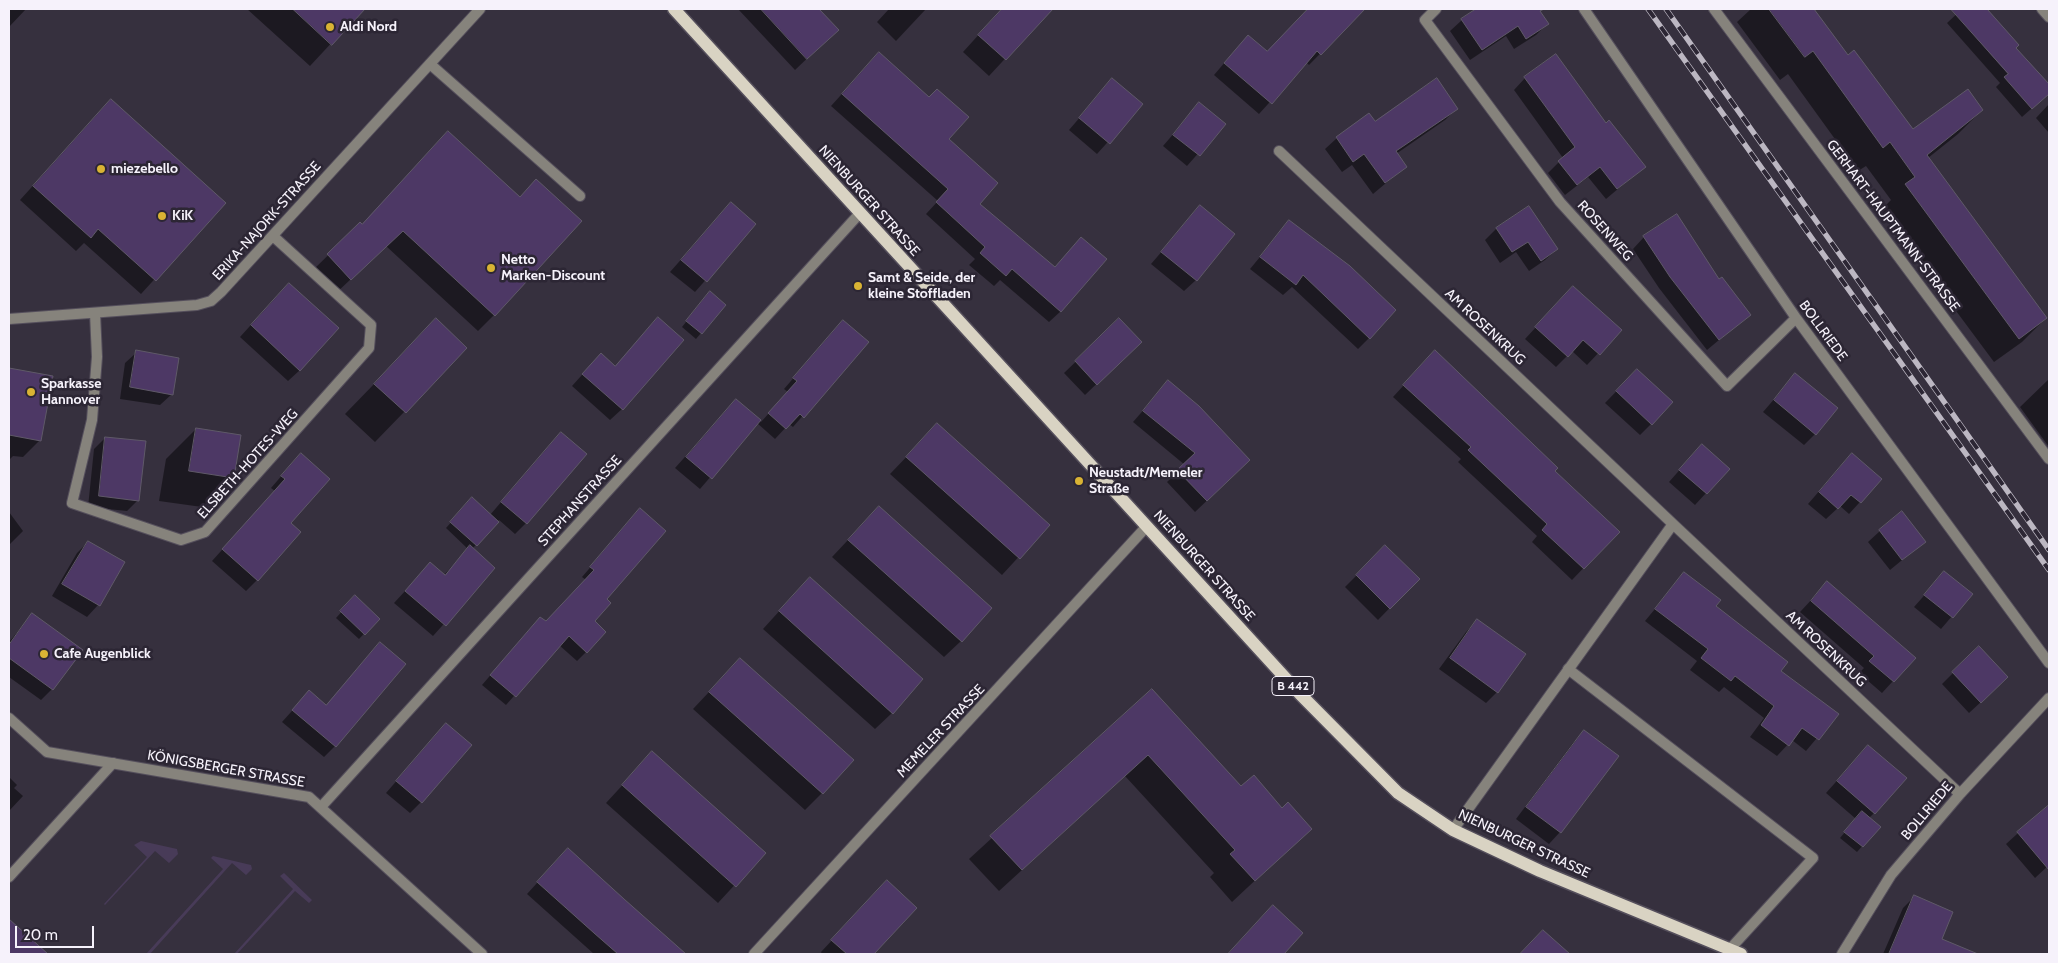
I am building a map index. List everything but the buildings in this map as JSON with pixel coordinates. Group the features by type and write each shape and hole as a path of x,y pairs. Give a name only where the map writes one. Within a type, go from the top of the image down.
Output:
{"main road":[{"name":"NIENBURGER STRASSE","path":"674,9 1300,694 1398,793 1453,830 1540,871 1735,952"}],"street":[{"name":"ERIKA-NAJORK-STRASSE","path":"9,319 197,305 211,301 222,292 480,9"},
{"name":"ROSENWEG","path":"1436,9 1425,20 1560,202 1727,386 1796,318"},
{"name":"BOLLRIEDE","path":"1584,9 1796,318 2049,663"},
{"name":"GERHART-HAUPTMANN-STRASSE","path":"1714,9 2049,459"},
{"path":"2042,9 2049,17"},
{"path":"430,64 580,196"},
{"name":"AM ROSENKRUG","path":"1279,151 1960,794"},
{"name":"STEPHANSTRASSE","path":"321,807 860,214"},
{"name":"ELSBETH-HOTES-WEG","path":"95,313 97,358 92,420 72,503 181,540 205,532 369,348 371,325 273,236"},
{"path":"1453,830 1673,524"},
{"name":"MEMELER STRASSE","path":"754,954 1147,526"},
{"path":"1568,669 1812,858 1735,952"},
{"name":"BOLLRIEDE","path":"1842,954 1891,875 1960,794 2049,698"},
{"name":"KÖNIGSBERGER STRASSE","path":"9,718 47,752 309,797 482,954"},
{"path":"9,877 113,763"}],"shaded area":[{"path":"141,841 177,849 178,854 169,863 155,851 105,905 147,857 134,845"},
{"path":"213,856 251,865 252,869 246,875 232,863 150,954 146,954 223,869 211,858"},
{"path":"284,873 312,900 309,903 295,891 237,954 234,954 293,889 280,876"}],"railway":[{"path":"1648,9 2049,570"},
{"path":"1666,9 2049,550"}],"place":[{"name":"Aldi Nord","path":"330,27"},
{"name":"miezebello","path":"101,169"},
{"name":"KiK","path":"162,216"},
{"name":"Netto Marken-Discount","path":"491,268"},
{"name":"Samt & Seide, der kleine Stoffladen","path":"858,286"},
{"name":"Sparkasse Hannover","path":"31,392"},
{"name":"Neustadt/Memeler Straße","path":"1079,481"},
{"name":"Cafe Augenblick","path":"44,654"}]}
